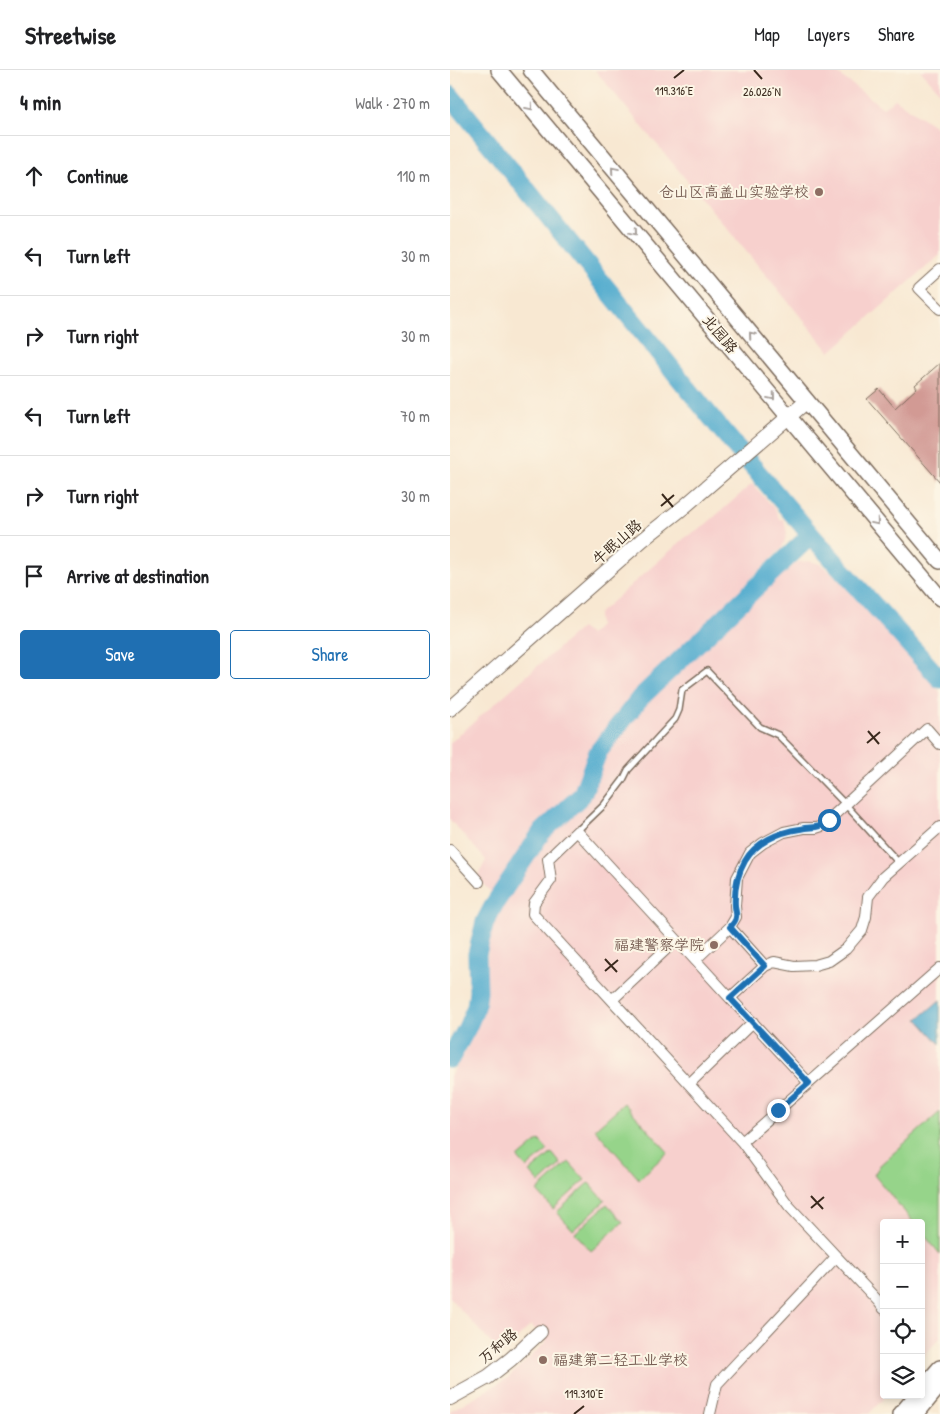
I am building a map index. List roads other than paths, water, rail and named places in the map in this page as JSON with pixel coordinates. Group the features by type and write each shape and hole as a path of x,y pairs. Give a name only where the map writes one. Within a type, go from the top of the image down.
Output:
{"main road":[{"name":"北园路","path":"499,70 940,598"},
{"name":"北园路","path":"531,70 940,561"},
{"path":"751,372 770,356"},
{"path":"823,458 841,443"},
{"path":"925,1385 940,1368"},
{"path":"916,1414 940,1385"},
{"path":"900,1414 913,1399"}],"street":[{"path":"940,269 920,288 940,309"},
{"name":"牛眠山路","path":"450,709 642,540 686,506 807,401"},
{"path":"695,960 730,927 736,917 737,878 750,854 763,843 780,834 822,826 927,729 940,744"},
{"path":"730,998 765,966 774,962 794,966 823,963 846,950 862,930 866,917 868,897 872,891 883,877 940,827"},
{"path":"809,1083 577,831 548,859 551,880 534,902 533,914 742,1142 789,1206 880,1304"},
{"path":"450,850 479,882"},
{"path":"730,927 765,966"},
{"path":"613,1000 676,940"},
{"path":"742,1142 940,968"},
{"path":"689,1084 753,1022"},
{"path":"710,1414 717,1384 836,1257"},
{"name":"万和路","path":"450,1398 488,1377 540,1332"}],"lane":[{"path":"577,831 604,804 623,780 628,770 675,719 679,710 682,690 707,671 760,727 778,735 899,863"}],"water":[{"path":"940,1000 940,1044 918,1019"}],"waterway":[{"path":"450,95 719,427 811,535 940,679"},
{"path":"450,1059 476,1007 478,992 477,954 485,922 495,903 541,833 582,795 598,752 640,698 811,535"}],"place":[{"name":"仓山区高盖山实验学校","path":"819,192"},
{"name":"福建警察学院","path":"714,945"},
{"name":"福建第二轻工业学校","path":"543,1360"}]}
